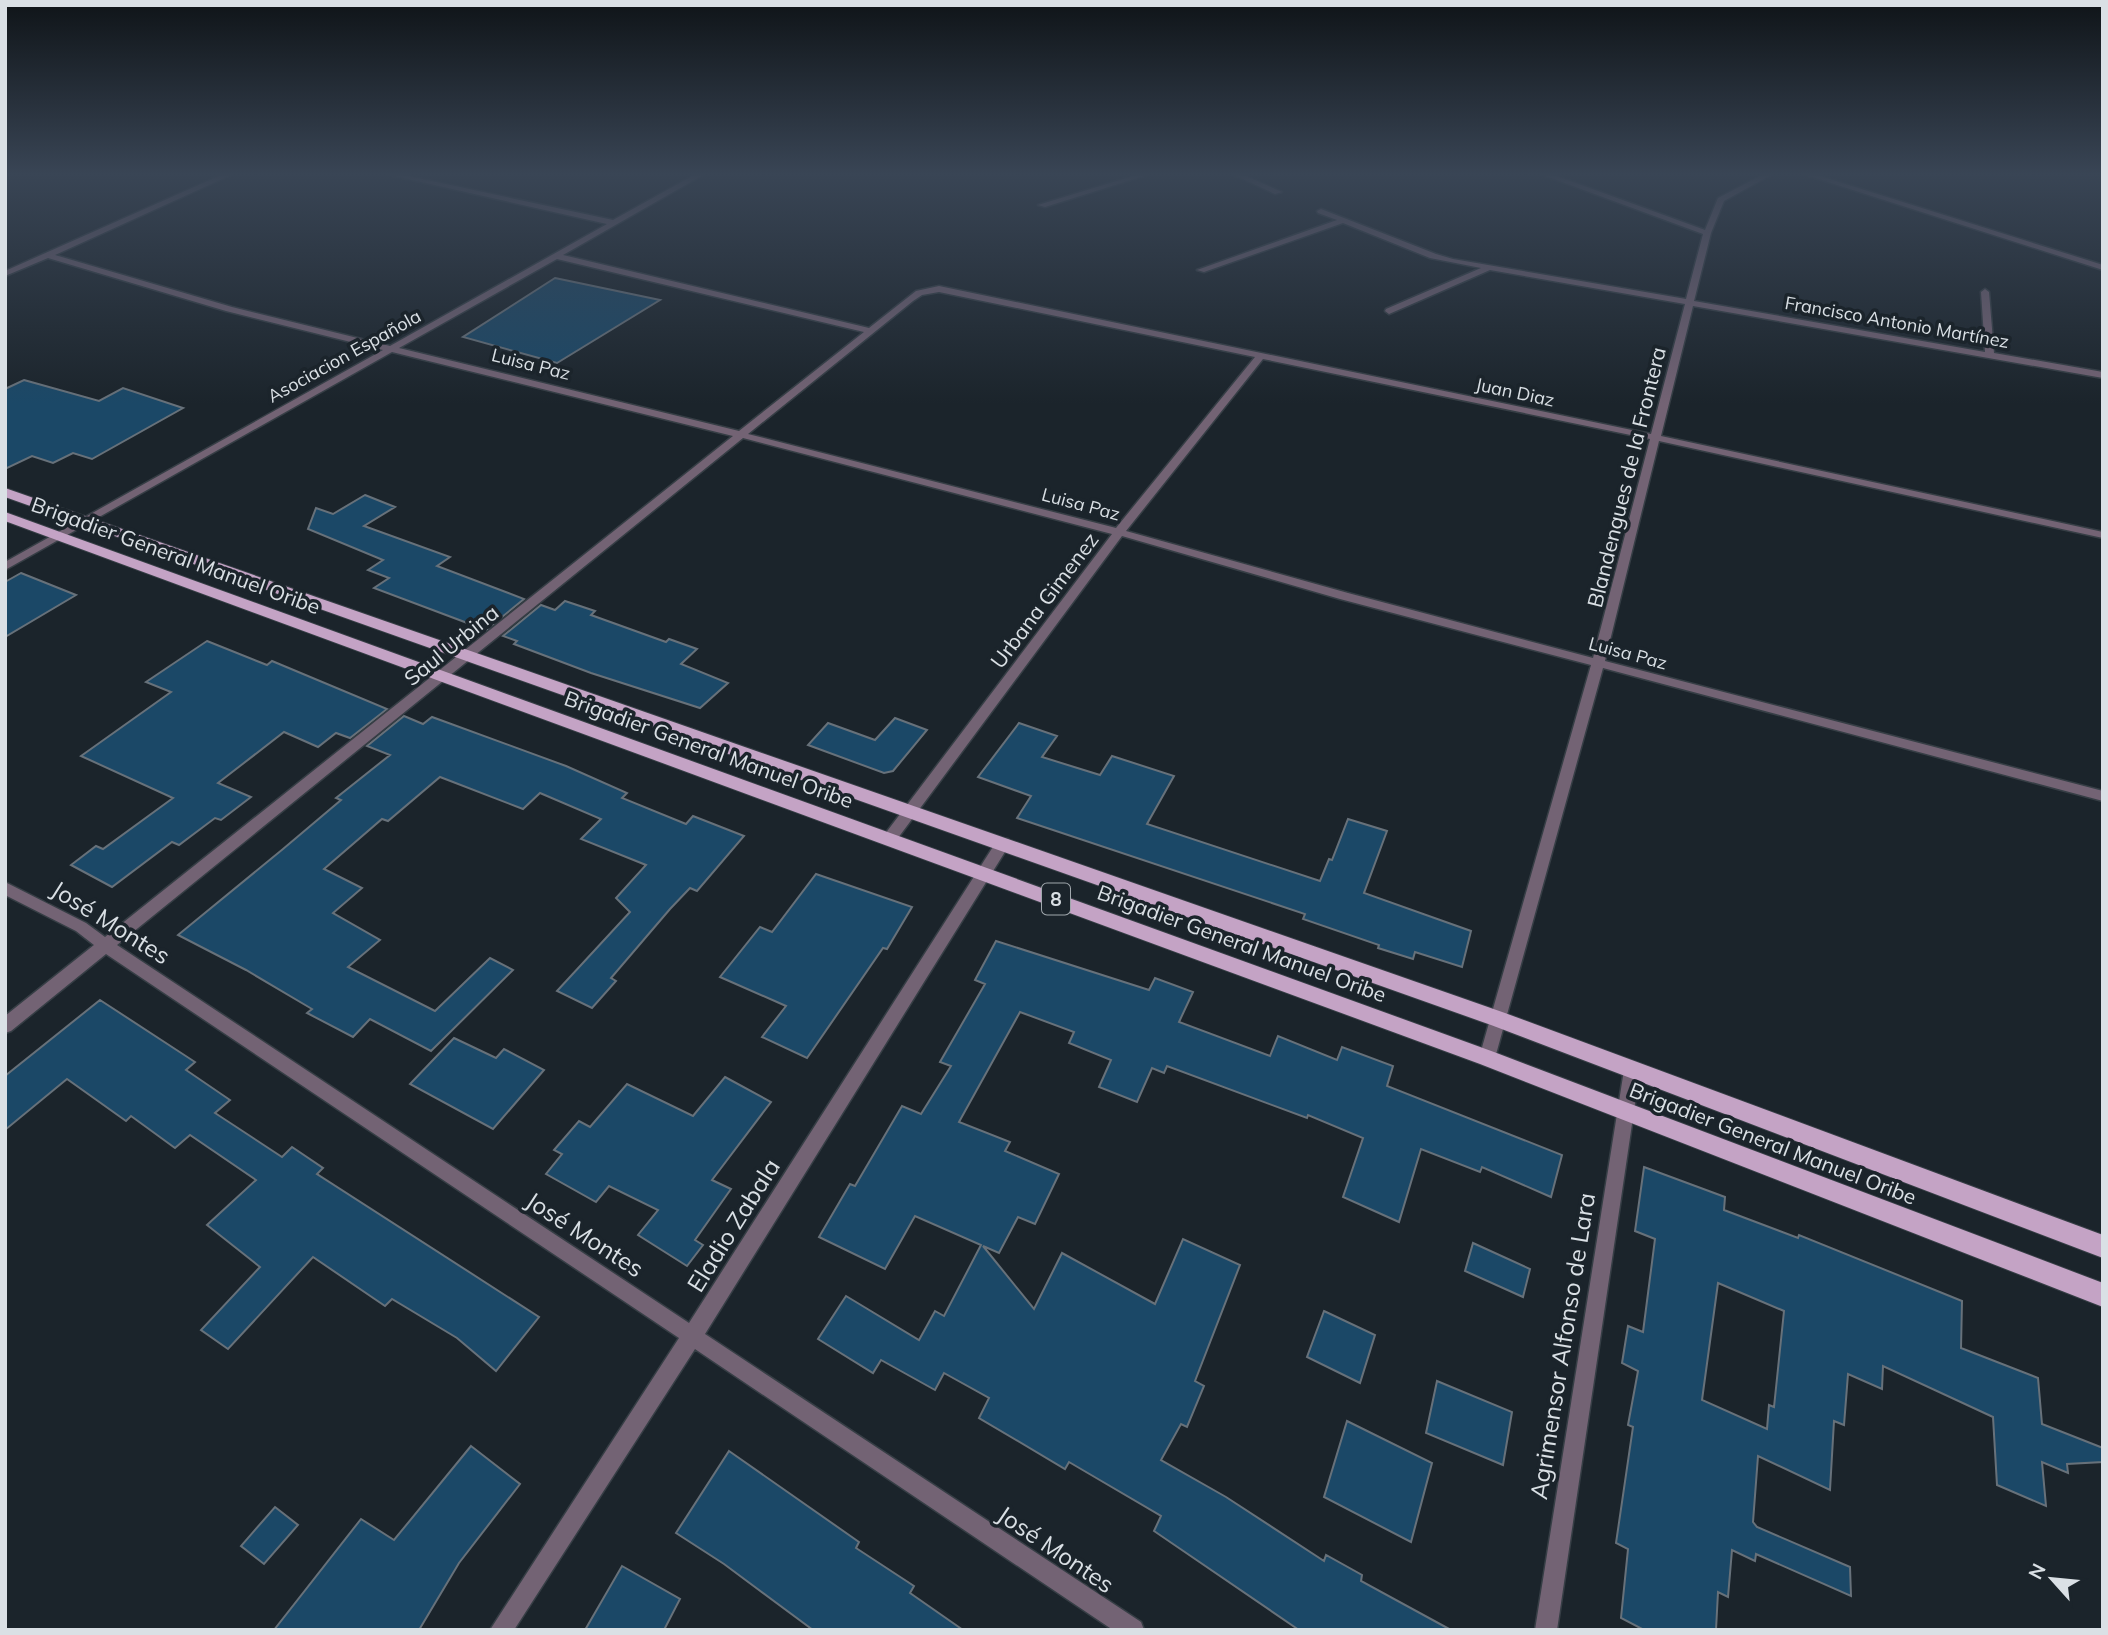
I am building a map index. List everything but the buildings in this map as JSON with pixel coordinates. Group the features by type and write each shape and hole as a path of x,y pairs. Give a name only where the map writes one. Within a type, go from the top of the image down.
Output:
{"main road":[{"name":"Brigadier General Manuel Oribe","path":"5,492 1498,1019 2103,1247"},
{"name":"Brigadier General Manuel Oribe","path":"5,516 1487,1058 2103,1295"},
{"path":"221,595 247,578"},
{"path":"322,632 347,614"}],"street":[{"path":"5,274 56,251"},
{"name":"Asociacion Española","path":"5,567 564,251"},
{"path":"1201,270 1253,251"},
{"name":"Francisco Antonio Martínez","path":"1422,251 1490,267 2103,375"},
{"name":"Blandengues de la Frontera","path":"1487,1058 1598,663 1703,251"},
{"path":"2050,251 2103,268"},
{"name":"Luisa Paz","path":"48,255 229,309 394,348 1119,532 1598,663 2103,796"},
{"path":"556,256 871,331"},
{"path":"5,262 19,268"},
{"path":"1389,311 1490,267"},
{"name":"Juan Diaz","path":"919,293 939,289 1657,438 2103,535"},
{"path":"1985,292 1990,354"},
{"name":"Saul Urbina","path":"5,1026 919,293"},
{"name":"Urbana Gimenez","path":"890,838 1119,532 1261,356"},
{"name":"Eladio Zabala","path":"501,1630 693,1334 1003,844"},
{"name":"José Montes","path":"5,888 81,927 1133,1630"},
{"name":"Agrimensor Alfonso de Lara","path":"1546,1630 1632,1070"}]}
